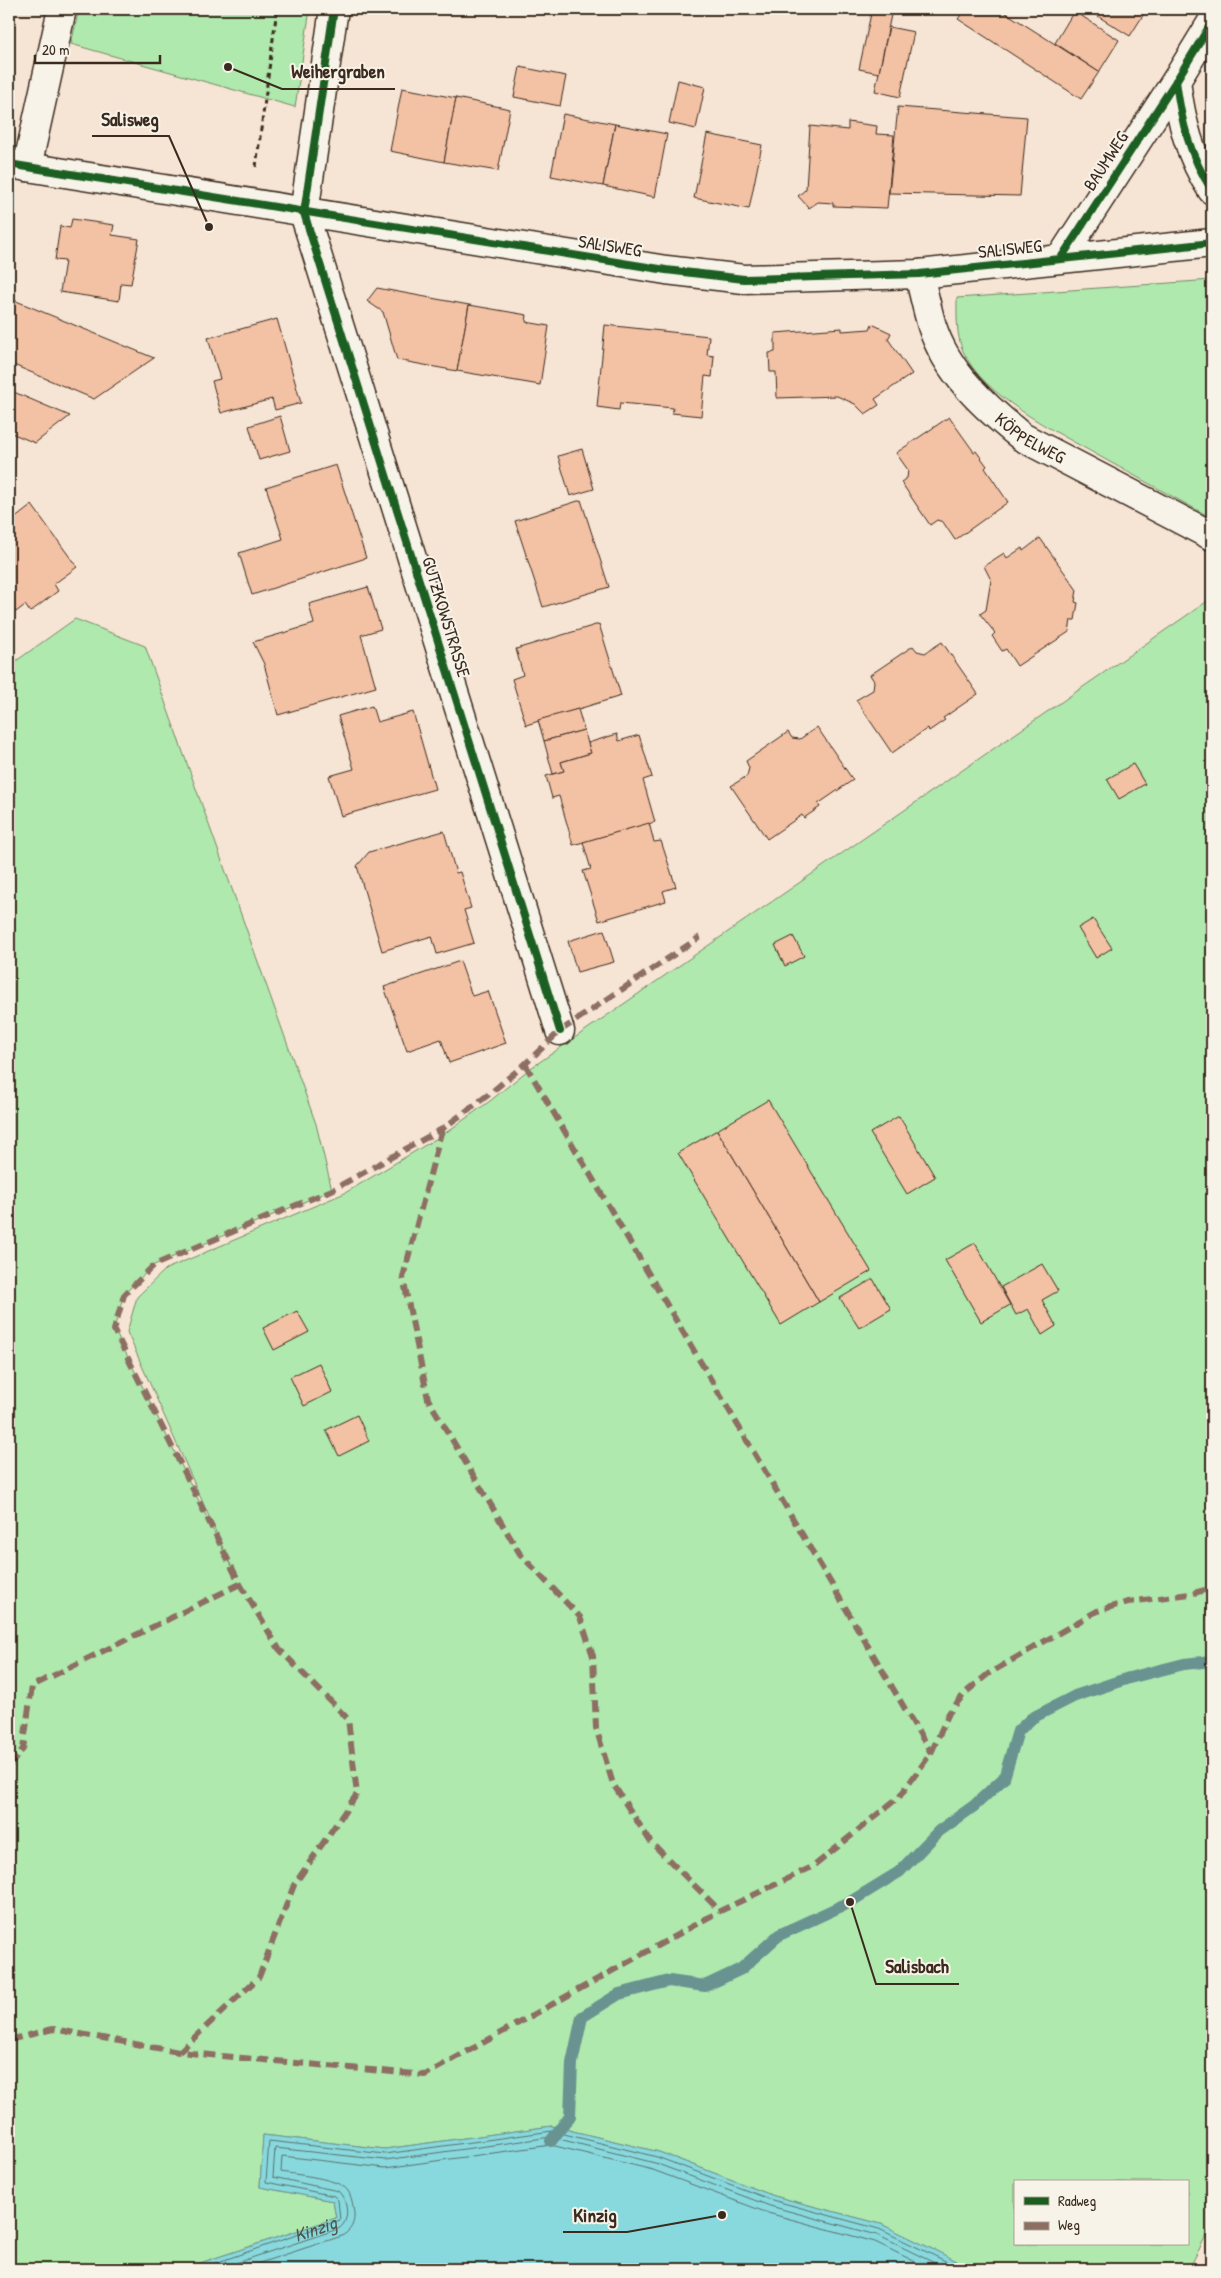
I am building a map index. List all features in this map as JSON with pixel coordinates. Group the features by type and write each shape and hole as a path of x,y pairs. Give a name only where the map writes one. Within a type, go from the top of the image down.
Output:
{"street":[{"path":"16,168 62,9"},
{"path":"304,213 334,9"},
{"name":"BAUMWEG","path":"1061,258 1212,22"},
{"path":"1176,81 1180,111 1189,144 1198,168 1212,190"},
{"name":"SALISWEG","path":"16,168 666,270 744,279 919,274 1212,243"},
{"name":"GUTZKOWSTRASSE","path":"304,213 560,1031"},
{"name":"KÖPPELWEG","path":"919,274 933,328 944,353 965,385 996,416 1022,437 1212,536"}],"path":[{"path":"251,204 277,9"}],"green space":[{"path":"79,9 310,9 295,107 71,44"},
{"path":"1212,280 1212,518 1023,412 1004,398 973,368 963,351 959,338 957,298"},
{"path":"1212,598 1212,2224 1189,2269 973,2269 881,2224 774,2196 659,2152 552,2126 385,2149 263,2135 260,2187 333,2201 336,2218 182,2269 9,2269 9,666 75,619 145,646 316,1124 332,1190 154,1265 124,1294 114,1329 231,1566 127,1332 137,1297 166,1269 345,1193 444,1134 490,1101 528,1070"}],"water":[{"path":"552,2126 659,2152 774,2196 881,2224 973,2269 182,2269 336,2218 333,2201 260,2187 263,2135 385,2149"}],"building":[{"path":"872,9 892,10 879,73 859,69"},
{"path":"965,9 1000,9 1099,72 1081,99 958,19"},
{"path":"1086,9 1147,9 1130,36"},
{"path":"1074,11 1119,40 1099,72 1055,43"},
{"path":"889,27 914,32 900,97 875,91"},
{"path":"520,67 566,76 560,106 514,97"},
{"path":"678,80 705,87 696,129 669,123"},
{"path":"402,88 456,98 444,162 390,151"},
{"path":"456,98 510,109 498,171 444,162"},
{"path":"898,107 1027,117 1020,196 889,193"},
{"path":"563,114 615,124 603,186 551,176"},
{"path":"848,122 877,126 876,134 894,135 887,208 833,206 833,203 818,202 809,208 798,196 806,189 810,126 848,130"},
{"path":"615,124 667,134 655,197 603,186"},
{"path":"707,134 762,145 749,209 694,198"},
{"path":"72,219 114,225 112,235 139,239 131,284 121,283 119,301 60,292 65,261 55,260 60,226 70,228"},
{"path":"377,288 469,305 457,371 397,360 383,312 367,301"},
{"path":"9,298 154,358 94,399 9,363"},
{"path":"469,305 527,315 526,322 549,326 540,385 457,371"},
{"path":"277,319 301,403 275,410 272,399 221,413 212,381 220,379 208,338"},
{"path":"872,324 891,333 888,339 912,374 875,399 879,405 865,414 855,404 837,396 777,398 776,372 770,372 769,353 775,352 775,333 842,328 842,331 870,329"},
{"path":"605,325 709,336 707,355 714,356 712,377 705,376 701,416 672,413 673,408 620,403 619,410 597,407"},
{"path":"9,390 70,416 35,443 9,432"},
{"path":"280,416 290,451 259,460 249,426"},
{"path":"949,417 974,452 976,451 987,466 985,468 1008,502 955,540 943,522 937,520 930,525 901,482 907,478 908,470 896,453"},
{"path":"582,449 594,489 570,496 558,456"},
{"path":"336,465 366,558 252,595 239,553 283,539 266,487"},
{"path":"581,500 609,587 543,607 515,521"},
{"path":"32,505 77,567 54,584 58,591 30,612 25,605 16,612 9,603 9,523"},
{"path":"1040,538 1077,590 1075,602 1078,603 1075,620 1071,620 1069,632 1017,666 1006,649 1002,651 992,636 995,633 980,614 986,610 991,580 984,566 1004,553 1007,558 1022,548 1023,551"},
{"path":"368,587 381,629 361,635 376,687 278,715 264,664 253,642 314,624 309,604"},
{"path":"599,624 621,696 526,725 512,679 523,675 516,649"},
{"path":"942,642 978,694 943,718 945,720 929,731 928,728 892,753 856,700 873,690 874,681 870,675 913,646 917,651 925,653"},
{"path":"372,706 377,722 413,712 435,789 341,816 329,776 354,769 338,716"},
{"path":"578,709 584,730 544,741 538,720"},
{"path":"817,727 853,780 818,804 820,807 804,818 802,815 767,839 731,786 747,776 749,768 746,761 788,732 792,738 800,739"},
{"path":"584,730 591,753 561,762 564,771 553,774 544,741"},
{"path":"617,734 619,741 639,735 652,777 643,780 655,822 573,845 559,796 552,798 546,776 564,771 561,762 591,753 588,743"},
{"path":"1133,764 1145,784 1119,799 1107,779"},
{"path":"649,823 654,842 661,841 676,887 663,891 666,901 599,921 583,871 591,869 583,842"},
{"path":"444,831 456,873 460,872 471,908 464,910 474,943 437,954 432,936 382,951 357,866 369,852"},
{"path":"1093,919 1112,948 1096,958 1078,928"},
{"path":"604,930 614,962 577,972 568,941"},
{"path":"793,936 804,956 785,966 775,945"},
{"path":"460,961 472,996 488,991 506,1043 449,1063 441,1039 407,1051 384,987"},
{"path":"768,1100 871,1271 819,1302 717,1130"},
{"path":"899,1116 935,1177 907,1194 870,1133"},
{"path":"717,1130 819,1302 781,1325 678,1153"},
{"path":"975,1243 1010,1305 981,1322 945,1260"},
{"path":"1042,1264 1058,1291 1042,1300 1056,1326 1042,1335 1028,1309 1016,1315 1001,1287"},
{"path":"873,1279 891,1309 859,1328 840,1298"},
{"path":"297,1311 309,1332 274,1350 263,1328"},
{"path":"319,1363 332,1392 304,1406 290,1377"},
{"path":"357,1415 369,1441 339,1456 326,1430"}],"waterway":[{"path":"551,2141 570,2116 572,2063 582,2017 619,1994 669,1981 705,1986 741,1969 779,1935 850,1902 899,1872 939,1831 974,1806 1004,1778 1018,1731 1032,1718 1075,1696 1129,1678 1184,1664 1212,1661"}],"marked path":[{"path":"179,2052 259,1977 294,1885 357,1794 348,1719 279,1649 240,1584 114,1330 124,1295 154,1265 332,1190 442,1129 488,1095 560,1031 700,937"},
{"path":"525,1064 931,1753"},
{"path":"442,1129 403,1277 428,1399 520,1554 580,1617 593,1656 596,1728 613,1784 650,1841 720,1911"},
{"path":"9,1766 23,1749 32,1686 240,1584"},
{"path":"9,2040 53,2029 179,2052 425,2075 720,1911 814,1866 900,1796 931,1753 949,1713 965,1693 988,1674 1097,1611 1128,1602 1190,1594 1212,1588"}],"cycle path":[{"path":"334,9 304,213 560,1031"},
{"path":"1061,258 1212,22"},
{"path":"1176,81 1184,124 1192,152 1212,190"},
{"path":"9,164 666,270 744,279 919,274 1212,243"}],"place":[{"name":"Weihergraben","path":"228,67"},
{"name":"Salisweg","path":"209,227"},
{"name":"Salisbach","path":"850,1902"},
{"name":"Kinzig","path":"722,2215"}]}
